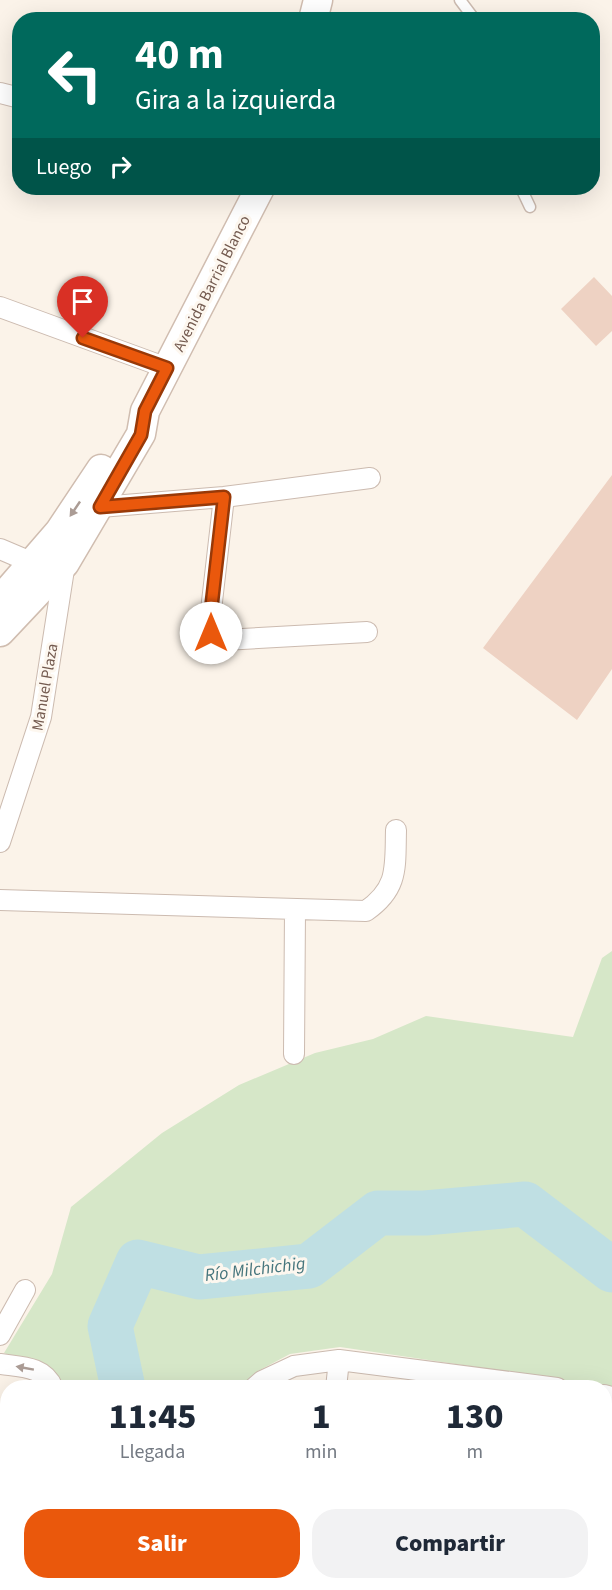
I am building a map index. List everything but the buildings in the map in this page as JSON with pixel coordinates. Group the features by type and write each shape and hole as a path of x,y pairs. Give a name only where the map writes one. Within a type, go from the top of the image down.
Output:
{"street":[{"name":"Avenida Barrial Blanco","path":"0,632 64,563 100,507 141,435 145,411 256,195"},
{"path":"0,307 167,368"},
{"name":"Avenida Barrial Blanco","path":"1,595 33,563 59,532 129,424 145,411"},
{"path":"100,507 224,497 370,478"},
{"path":"224,497 210,619 211,633 225,640 367,632"},
{"path":"0,549 33,563 64,563"},
{"name":"Manuel Plaza","path":"0,842 42,717 64,563"},
{"path":"0,900 366,911 383,899 396,871 396,830"},
{"path":"294,1054 295,910"},
{"path":"0,1335 25,1290"},
{"path":"264,1380 294,1366 339,1360 494,1380"},
{"path":"337,1380 339,1360"},
{"path":"0,1364 39,1370 49,1380"}],"lane":[{"path":"524,195 530,207"}],"green space":[{"path":"612,951 612,1380 564,1380 340,1347 290,1354 258,1371 247,1380 54,1380 52,1373 4,1353 52,1274 71,1207 162,1133 239,1085 315,1053 373,1039 426,1016 573,1037 602,958"}],"waterway":[{"name":"Río Milchichig","path":"121,1380 110,1326 138,1262 199,1277 309,1266 378,1213 425,1213 525,1204 612,1270"}],"route":[{"path":"83,338 167,368 145,411 141,435 100,507 224,497 210,619 211,633"}]}
